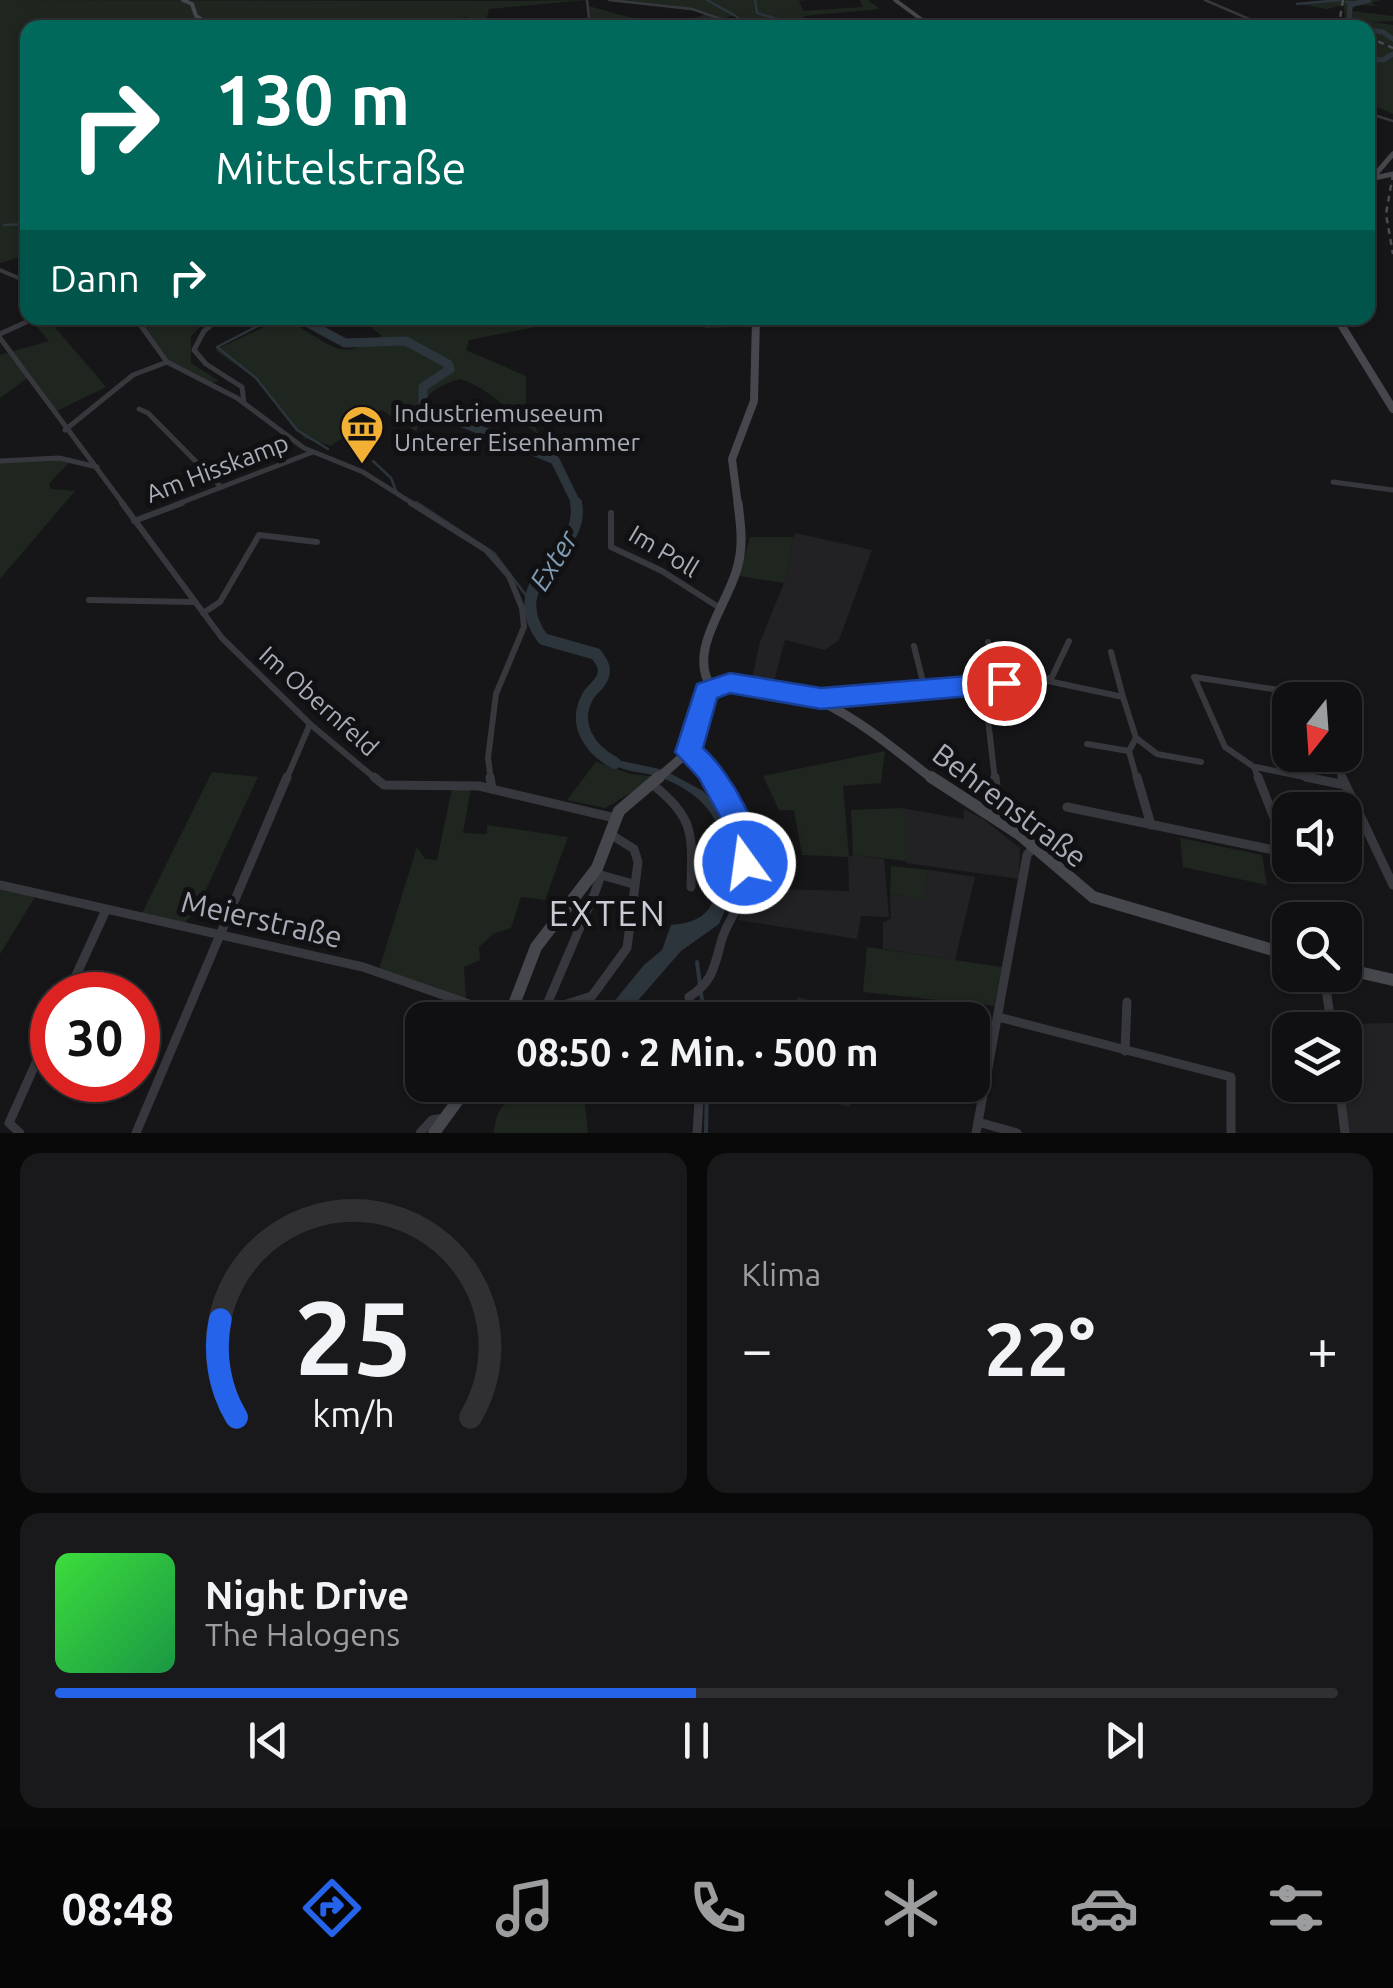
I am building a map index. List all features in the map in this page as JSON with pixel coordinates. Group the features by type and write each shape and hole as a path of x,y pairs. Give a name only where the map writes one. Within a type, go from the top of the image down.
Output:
{"main road":[{"path":"184,0 192,4 196,16 202,20"},
{"path":"895,0 922,20"},
{"path":"1375,174 1393,154"},
{"path":"1377,171 1393,174"},
{"path":"515,1002 548,926 598,874 624,805 672,770 694,741 702,698 712,688 702,674 702,657 736,571 743,540 732,460 752,414 756,325"},
{"path":"1341,325 1393,409"},
{"name":"Behrenstraße","path":"712,688 736,684 821,698 994,818 1073,883 1109,904 1272,950"},
{"path":"1362,973 1393,980"},
{"path":"434,1133 457,1102"}],"street":[{"path":"610,0 692,9 724,20"},
{"path":"1205,0 1251,20"},
{"path":"141,325 167,362 244,403 314,452 363,472 442,521 486,550 509,576 522,608 524,626 496,694 488,758 492,789"},
{"path":"211,325 196,336 193,349 198,360 242,387 244,403"},
{"name":"Im Obernfeld","path":"0,336 65,430 98,467 134,521 234,651 310,724 384,784 492,789 616,819"},
{"path":"65,430 132,375 167,362"},
{"path":"139,410 148,412 221,487"},
{"name":"Am Hisskamp","path":"134,521 314,452"},
{"path":"0,460 59,458 98,467"},
{"path":"1332,482 1393,490"},
{"name":"Im Poll","path":"611,513 611,548 662,571 721,609"},
{"path":"203,613 220,602 259,536 318,542"},
{"path":"89,600 194,602"},
{"path":"1046,680 1052,677 1069,641"},
{"path":"988,642 1004,683"},
{"path":"914,646 925,690"},
{"path":"1111,652 1136,738 1156,754 1201,762"},
{"path":"1272,689 1194,677 1225,747 1254,767 1345,785"},
{"path":"821,698 1046,680 1124,697"},
{"path":"984,685 998,811 994,818"},
{"path":"136,1133 310,724"},
{"path":"1136,738 1129,752 1151,825"},
{"path":"1087,744 1129,752"},
{"path":"688,752 708,770 737,820 746,850 740,900 722,935 714,973 689,997 690,1002"},
{"path":"1067,808 1288,853 1254,767"},
{"path":"1339,772 1393,885"},
{"path":"654,784 685,810 691,824 692,887"},
{"path":"571,1002 592,996 627,948 638,862 634,848 610,834"},
{"path":"1017,1133 978,1128 1027,855 1034,848"},
{"path":"547,1002 598,874 634,884"},
{"name":"Meierstraße","path":"0,886 363,968 460,1002"},
{"path":"78,972 106,910"},
{"path":"1125,1051 1127,1002"},
{"path":"998,1017 1231,1077 1232,1133"},
{"path":"20,1133 9,1124 30,1077"},
{"path":"697,1133 699,1102"},
{"path":"1341,1102 1345,1133"},
{"path":"420,1133 432,1120 445,1118"}],"shaded area":[{"path":"0,0 587,0 489,9 486,20 20,20 20,257 0,263"},
{"path":"613,0 807,0 799,1 803,11 863,7 860,0 868,0 880,9 803,16 806,20 745,20 738,15 727,17 732,20 679,20 710,13"},
{"path":"1382,0 1372,2 1376,6 1354,5 1352,11 1393,16 1393,21 1345,20 1344,5 1327,9 1300,4"},
{"path":"589,6 654,20 590,20"},
{"path":"1375,22 1393,25 1393,53 1381,59 1375,57 1375,40 1379,41 1375,39"},
{"path":"1393,57 1393,114 1375,106 1375,60"},
{"path":"35,325 53,325 106,387 57,411 30,376 0,398 0,355 49,341"},
{"path":"143,325 202,325 191,336 191,363 219,381 211,383 168,362"},
{"path":"268,325 298,325 328,345 344,349 382,336 369,325 536,325 469,340 466,350 526,376 526,409 539,435 492,396 460,379 428,396 420,411 417,432 381,410 331,446 304,438 260,382 215,350"},
{"path":"0,462 69,462 49,484 51,489 75,491 0,579"},
{"path":"795,533 872,550 839,640 825,650 785,640 773,685 751,682 760,642 784,583"},
{"path":"750,537 794,537 784,583 739,576"},
{"path":"885,751 881,783 843,786 849,857 802,855 794,810 779,810 763,776"},
{"path":"603,757 664,770 703,791 721,811 737,843 734,889 719,924 681,951 637,1002 614,1002 662,950 671,925 697,919 711,906 720,879 722,841 709,810 696,797 659,777"},
{"path":"596,762 631,774 658,777 605,808 567,800"},
{"path":"212,772 258,777 198,907 183,925 142,913"},
{"path":"452,788 471,788 463,833 487,834 487,825 568,837 545,900 521,897 511,928 493,934 479,947 480,960 464,967 466,999 379,969 417,847 425,859 437,860"},
{"path":"901,808 964,819 964,809 983,819 1020,848 1019,879 906,863 906,815"},
{"path":"901,808 906,814 906,861 853,855 851,810"},
{"path":"1180,838 1262,855 1267,885 1183,867"},
{"path":"848,857 884,859 889,917 861,916 857,939 738,920 746,888 849,891"},
{"path":"891,866 929,870 923,899 890,894"},
{"path":"929,870 975,877 955,960 883,949 883,923 891,918 890,894 923,899"},
{"path":"0,889 35,897 0,954"},
{"path":"867,947 1002,967 994,1006 990,1002 863,992"},
{"path":"1393,1023 1393,1133 1349,1133 1344,1102 1362,1102 1362,1024"},
{"path":"508,1102 585,1102 588,1133 494,1133 501,1108"}],"waterway":[{"path":"707,0 743,20"},
{"path":"755,0 757,13 778,19 774,20"},
{"path":"1297,4 1340,0"},
{"name":"Exter","path":"1349,20 1350,5 1369,0"},
{"name":"Exter","path":"1346,2 1354,3"},
{"name":"Exter","path":"1375,31 1393,39"},
{"name":"Exter","path":"1375,59 1393,54"},
{"path":"4,225 20,224"},
{"path":"259,325 217,347 256,378 297,430 328,449"},
{"name":"Exter","path":"312,325 345,343 406,341 448,364 450,369 423,387 423,407 555,460 577,505"},
{"path":"373,461 391,478 396,491"},
{"path":"416,502 494,553 528,598"},
{"name":"Exter","path":"576,503 576,521 569,537 537,583 531,599 532,618 543,639 596,654 601,662 603,676 588,696 583,726 591,743 615,763"},
{"path":"697,962 700,985"},
{"path":"701,993 702,1002"},
{"path":"706,1133 707,1102"}],"railway":[{"path":"1342,20 1343,0"},
{"path":"1375,40 1393,48"},
{"path":"1393,174 1386,214 1393,254"}],"place":[{"name":"Industriemuseeum Unterer Eisenhammer","path":"362,465"}],"district":[{"name":"EXTEN","path":"608,913"}],"route":[{"path":"745,863 746,850 737,820 703,762 688,752 706,691 730,683 821,698 1004,683"}]}
